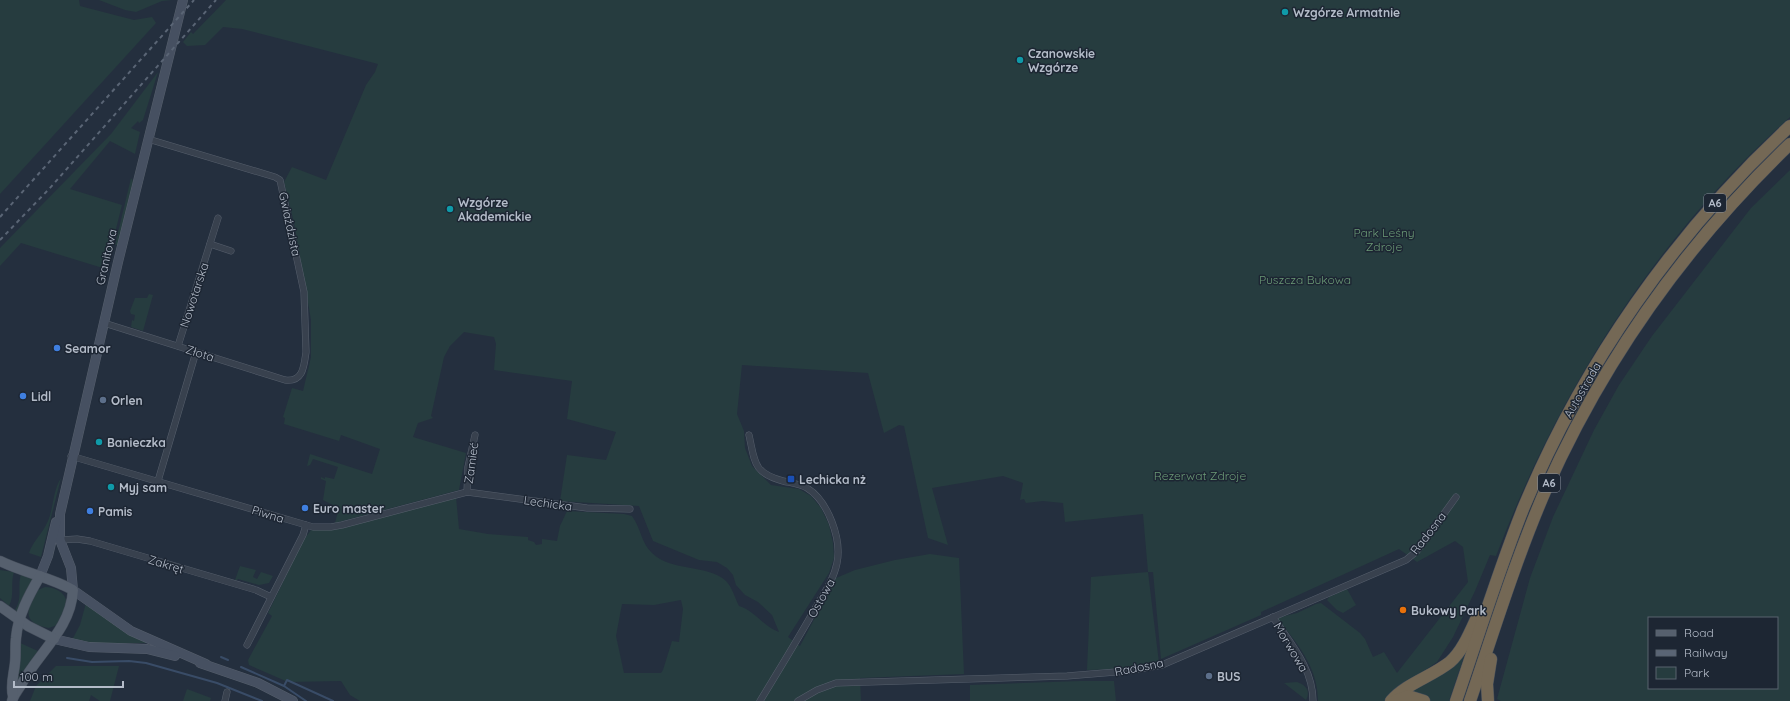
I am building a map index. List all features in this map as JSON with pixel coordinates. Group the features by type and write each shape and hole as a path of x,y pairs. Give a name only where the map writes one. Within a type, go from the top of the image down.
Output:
{"highway":[{"name":"Autostrada","path":"1456,701 1505,557 1533,486 1561,428 1592,371 1635,304 1688,234 1748,167 1790,126"},
{"name":"Autostrada","path":"1470,701 1527,536 1563,453 1606,374 1658,294 1686,258 1723,213 1790,144"},
{"path":"1391,701 1401,692 1444,666 1454,657 1473,626 1505,557"},
{"path":"1488,701 1487,679 1499,614"},
{"path":"1395,701 1408,696 1424,701"}],"main road":[{"path":"0,561 73,590 69,612 54,639 33,666 13,699"},
{"path":"13,699 11,688 16,661 16,638 19,620 25,603 40,576"},
{"path":"0,606 19,620 54,639"}],"street":[{"name":"Granitowa","path":"73,590 71,568 60,540 60,514 72,456 182,4"},
{"name":"Gwiaździsta","path":"148,139 275,176 280,180 304,292 306,352 301,373 296,380"},
{"name":"Nowotarska","path":"178,346 218,218"},
{"path":"210,244 231,251"},
{"name":"Złota","path":"104,323 285,380 296,380"},
{"path":"158,481 196,352"},
{"name":"Ostowa","path":"749,434 756,463 762,472 770,477 803,486 810,490 821,501 831,520 837,544 837,564 834,574 811,616 760,701"},
{"name":"Zamieć","path":"467,492 468,467 475,435"},
{"name":"Piwna","path":"72,456 306,525 320,527 342,525 467,492"},
{"name":"Lechicka","path":"467,492 587,508 630,508"},
{"name":"Radosna","path":"798,701 817,690 836,683 1067,676 1139,670 1162,665 1406,560 1417,551 1456,497"},
{"name":"Granitowa","path":"40,576 48,556 57,517 60,514"},
{"path":"247,645 303,535 306,525"},
{"name":"Zakręt","path":"60,540 77,538 90,541 256,590 271,597"},
{"path":"73,590 131,631 206,664 263,685 293,701"},
{"name":"Morwowa","path":"1273,617 1306,667 1312,688 1313,701"},
{"path":"54,639 89,647 147,649 206,664"},
{"path":"225,701 227,692"}],"green space":[{"path":"0,0 79,0 80,6 134,20 152,17 156,23 0,194"},
{"path":"99,0 172,0 162,1 136,12 125,10"},
{"name":"Park Leśny Zdroje","path":"226,0 1790,0 1790,117 1742,163 1697,213 1655,264 1617,318 1582,375 1550,433 1496,556 1490,555 1453,637 1437,662 1390,694 1386,701 1318,701 1317,689 1310,666 1299,646 1277,618 1297,613 1321,603 1360,633 1365,639 1373,657 1384,652 1397,673 1468,582 1463,547 1455,541 1417,562 1399,549 1261,612 1261,615 1161,659 1153,572 1148,572 1143,514 1065,522 1063,503 1043,501 1026,503 1024,499 1020,500 1023,483 1003,476 932,488 948,545 928,538 904,426 899,425 884,433 868,373 742,365 737,414 744,431 745,448 752,466 771,485 799,489 811,496 821,508 829,525 833,543 834,558 829,573 788,637 800,646 836,578 855,570 895,560 930,554 959,558 964,674 860,678 861,701 360,701 350,695 341,681 288,682 249,665 248,660 272,616 268,613 303,541 311,530 456,497 459,529 488,534 528,537 528,540 534,542 536,545 542,544 542,539 557,541 560,526 567,511 624,514 632,516 643,540 652,553 669,563 710,572 718,576 728,583 739,606 750,611 769,627 779,632 772,615 758,602 745,595 736,585 733,575 727,568 717,562 699,560 653,541 639,506 560,501 567,455 606,460 616,432 567,419 572,381 494,370 496,344 494,337 464,332 450,346 444,357 431,416 433,418 418,423 413,437 466,453 459,490 335,523 339,508 323,500 326,481 321,479 321,477 325,479 325,477 334,479 338,467 313,459 310,465 307,466 310,454 372,474 380,449 341,435 339,441 284,424 285,418 283,417 292,388 303,391 311,357 311,320 294,223 284,182 292,167 326,180 366,85 375,72 378,64 242,29 223,27 205,45 187,46 183,42 191,32 193,34","holes":["681,600 683,609 679,642 672,641 661,673 624,673 616,636 622,604 654,605"]},
{"path":"158,72 143,120 139,123 138,121 131,128 140,132 135,154 110,141 70,189 122,205 106,269 21,243 0,266 0,248 111,134"},
{"path":"1790,170 1790,701 1501,701 1497,699 1530,578 1553,517 1594,430 1619,385 1652,336 1751,208"},
{"path":"131,178 133,181 118,245 115,245"},
{"path":"149,294 153,295 143,331 131,327 132,320 134,321 135,315 131,314 130,311 135,298 147,298"},
{"path":"61,478 41,557 29,553 47,523 56,489"},
{"path":"240,566 256,570 253,577 257,579 261,572 273,576 269,583 259,585 238,579 236,581 235,580"},
{"path":"0,570 14,572 12,581 12,598 9,606 0,598"},
{"path":"1148,572 1159,663 1124,669 1087,670 1091,577"},
{"path":"21,574 34,578 18,612 15,610 19,601"},
{"path":"45,587 52,588 62,593 67,603 57,625 49,628 40,626 34,622 30,619 28,614 31,603 38,590"},
{"path":"1347,589 1356,605 1343,613 1337,610 1327,600 1329,597"},
{"path":"86,603 115,625 147,643 93,643 72,640 80,625"},
{"path":"18,642 40,652 17,685"},
{"path":"1466,650 1449,701 1429,701 1412,691"},
{"path":"56,666 119,666 110,701 100,701 91,695 89,701 30,701 36,686"},
{"path":"1114,681 1116,701 970,701 970,685"},
{"path":"1297,682 1303,685 1308,691 1306,700 1284,683"},
{"path":"187,689 211,698 210,701 183,701"}],"waterway":[{"path":"221,657 228,660"},
{"path":"67,658 92,662 129,661 146,663 217,683 262,701"},
{"path":"241,667 284,686 287,680 333,701"},
{"path":"284,686 306,701"}],"railway":[{"path":"0,217 194,0"},
{"path":"0,240 49,189 216,0"}],"place":[{"name":"Wzgórze Armatnie","path":"1285,12"},
{"name":"Czanowskie Wzgórze","path":"1020,60"},
{"name":"Wzgórze Akademickie","path":"450,209"},
{"name":"Seamor","path":"57,348"},
{"name":"Lidl","path":"23,396"},
{"name":"Orlen","path":"103,400"},
{"name":"Banieczka","path":"99,442"},
{"name":"Lechicka nż","path":"791,479"},
{"name":"Myj sam","path":"111,487"},
{"name":"Euro master","path":"305,508"},
{"name":"Pamis","path":"90,511"},
{"name":"Bukowy Park","path":"1403,610"},
{"name":"BUS","path":"1209,676"}],"park label":[{"name":"Puszcza Bukowa","path":"1305,279"},
{"name":"Rezerwat Zdroje","path":"1200,475"}]}
